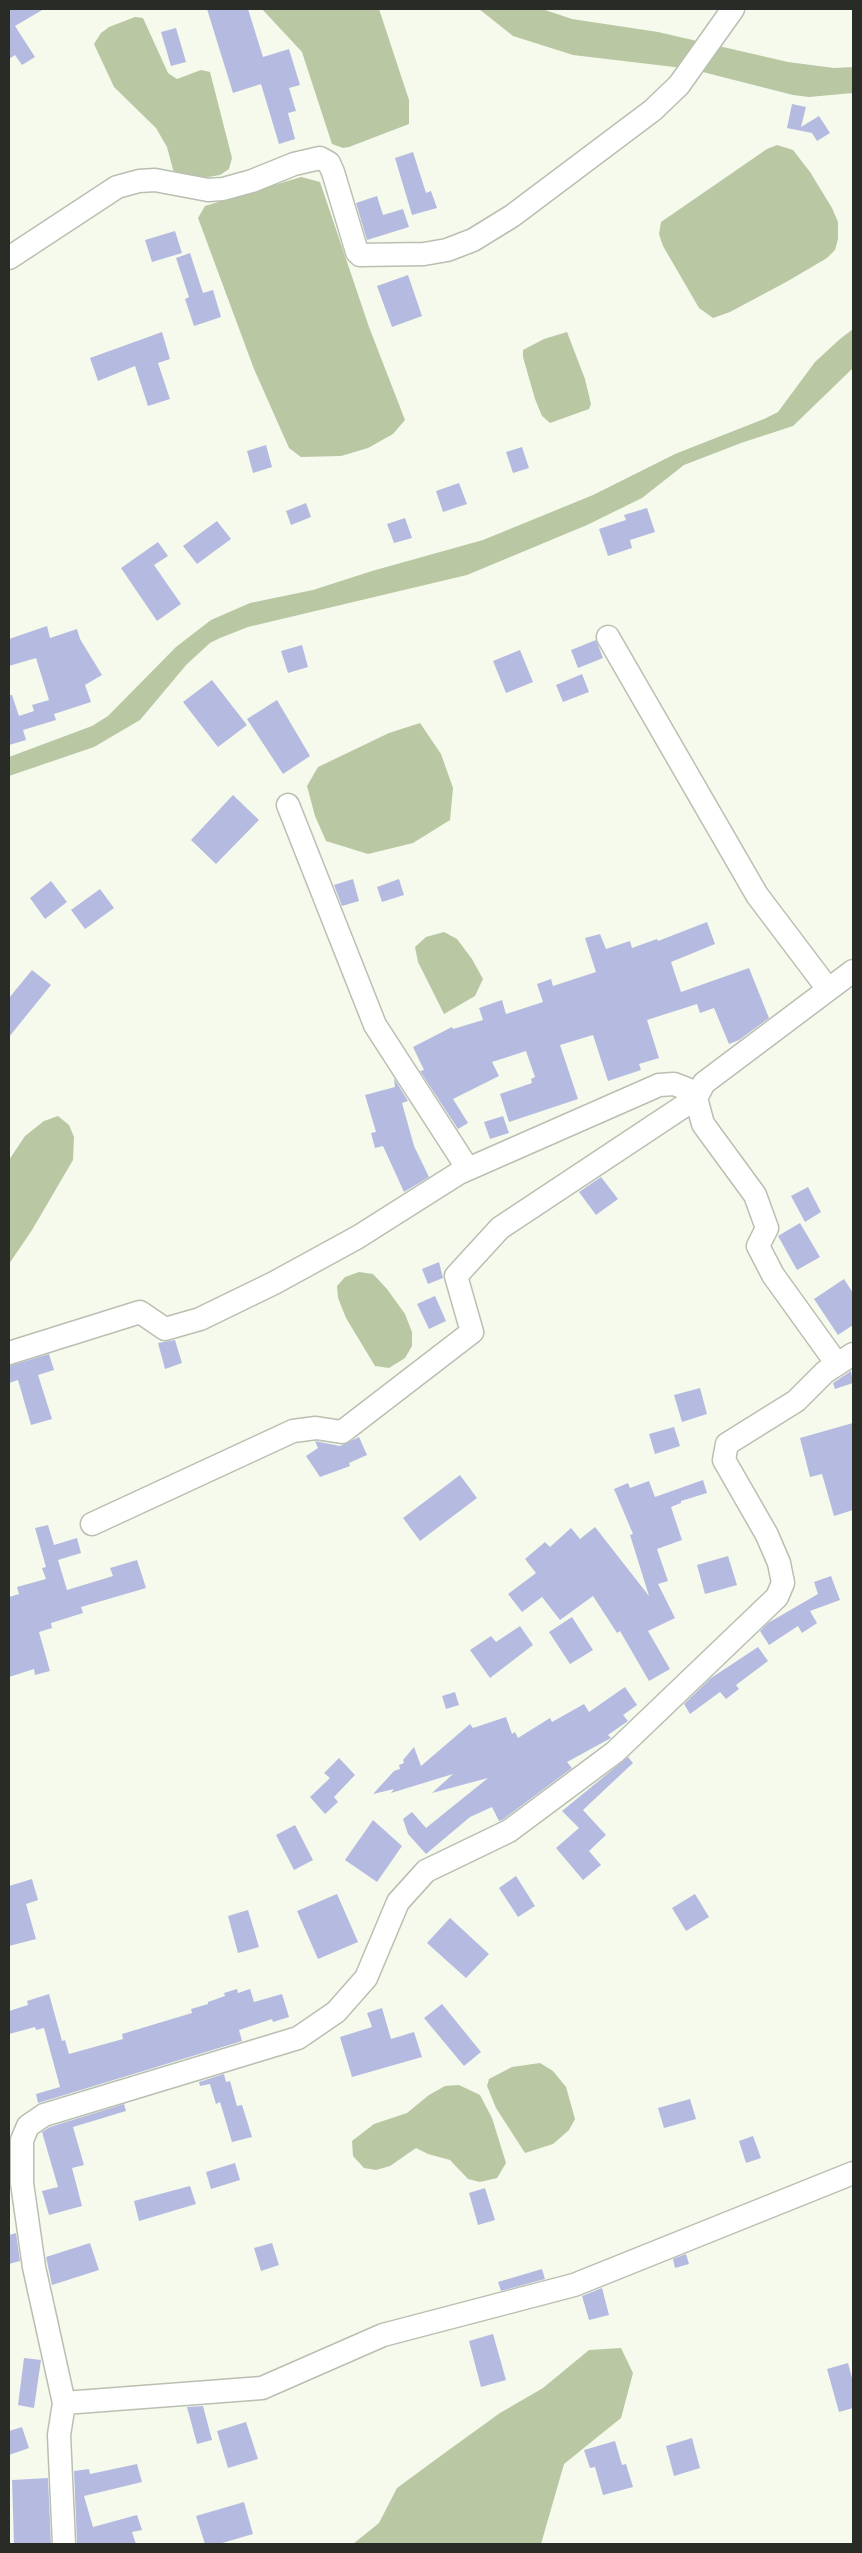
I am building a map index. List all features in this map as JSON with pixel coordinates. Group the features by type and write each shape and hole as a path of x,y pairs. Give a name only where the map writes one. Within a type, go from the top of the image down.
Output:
{"street":[{"path":"9,258 117,187 138,181 155,180 208,190 223,189 252,181 294,164 320,158 329,163 333,172 357,252 360,255 424,254 447,250 473,240 512,216 653,110 680,85 729,15"},
{"path":"608,637 757,895 828,988"},
{"path":"288,806 375,1025 468,1169"},
{"path":"92,1524 293,1431 316,1428 342,1432 472,1332 456,1276 500,1228 696,1098 704,1083 853,971"},
{"path":"9,1353 140,1312 165,1329 200,1320 274,1283 358,1237 468,1169 659,1085 674,1084 687,1089 696,1098 704,1124 755,1195 767,1228 758,1246 773,1275 845,1359 825,1372 796,1401 727,1444 724,1460 767,1535 779,1563 784,1583 777,1597 722,1647 615,1752 509,1831 426,1871 398,1902 366,1978 336,2012 298,2038 44,2115 28,2126 22,2140 22,2183 34,2267 64,2403 59,2435 64,2544"},
{"path":"64,2403 262,2388 384,2335 574,2285 853,2173"}],"shaded area":[{"path":"262,9 379,9 409,100 409,124 349,147 343,148 332,144 302,52"},
{"path":"479,9 542,9 572,19 658,32 788,62 834,68 853,67 853,93 809,97 793,95 691,69 573,55 513,36"},
{"path":"135,17 143,18 168,73 177,79 201,70 210,72 232,158 229,169 220,175 191,180 174,173 167,147 156,128 114,87 94,44 101,33 109,27"},
{"path":"777,145 793,150 810,172 832,208 838,222 838,239 835,250 827,258 788,281 730,312 713,318 699,308 663,246 659,234 661,222 767,149"},
{"path":"301,177 320,182 369,327 405,420 393,434 368,448 341,456 301,457 289,448 254,369 198,218 205,206"},
{"path":"853,329 853,368 793,426 741,443 684,465 642,498 587,525 467,575 248,627 220,638 210,643 187,664 140,720 94,747 9,776 9,757 92,726 108,716 176,647 211,620 250,603 313,590 372,571 483,540 593,495 675,454 764,419 778,412 815,362"},
{"path":"567,332 585,379 591,404 589,409 550,423 542,416 535,399 523,357 523,350 544,339"},
{"path":"420,723 441,754 453,788 450,820 413,843 368,854 326,841 315,816 307,786 318,767 389,733"},
{"path":"444,932 457,939 472,959 483,979 475,996 444,1014 418,962 415,947 426,937"},
{"path":"58,1116 69,1125 74,1137 73,1160 32,1230 9,1264 9,1160 25,1136 44,1121"},
{"path":"359,1272 373,1274 387,1289 405,1314 412,1332 412,1346 405,1358 389,1368 375,1366 346,1318 338,1298 337,1286 345,1277"},
{"path":"540,2063 553,2071 566,2087 575,2119 569,2130 553,2144 525,2153 496,2108 487,2086 489,2079 512,2067"},
{"path":"459,2085 480,2095 492,2118 506,2163 497,2178 480,2182 468,2179 450,2160 428,2154 416,2148 390,2166 376,2170 364,2168 353,2156 352,2141 374,2124 407,2113 429,2095 445,2086"},
{"path":"621,2348 633,2373 621,2418 564,2464 541,2544 353,2544 379,2523 397,2488 446,2452 500,2413 543,2388 589,2350"}],"building":[{"path":"9,9 44,9 15,26 35,57 22,65 15,55 9,59"},
{"path":"207,9 248,9 263,57 289,49 300,85 289,88 296,111 288,113 295,139 279,144 261,84 233,93"},
{"path":"176,28 186,62 171,66 161,32"},
{"path":"792,104 806,107 801,127 819,116 830,133 817,141 812,133 787,128"},
{"path":"413,152 426,193 431,191 437,208 412,215 395,158"},
{"path":"377,196 383,215 403,209 409,227 367,240 356,203"},
{"path":"175,231 182,253 152,262 145,240"},
{"path":"190,253 203,293 213,290 221,317 194,326 185,299 189,297 176,258"},
{"path":"408,275 422,316 392,327 377,286"},
{"path":"162,332 170,359 158,363 170,399 148,406 135,366 98,381 90,358"},
{"path":"266,445 272,467 253,473 247,451"},
{"path":"522,447 529,468 513,473 506,452"},
{"path":"459,483 467,504 443,512 436,491"},
{"path":"306,503 311,517 291,525 286,511"},
{"path":"647,508 655,532 630,540 632,548 608,556 599,529 626,520 624,515"},
{"path":"405,518 412,538 394,543 387,524"},
{"path":"217,521 231,539 197,564 183,546"},
{"path":"158,542 168,556 154,565 181,604 157,621 121,568"},
{"path":"47,626 50,638 77,629 80,639 102,675 85,685 91,702 54,714 56,720 23,730 26,740 9,745 9,695 12,695 19,716 34,711 32,705 49,700 36,658 9,666 9,639"},
{"path":"596,640 603,658 578,668 571,650"},
{"path":"302,645 308,667 288,673 281,651"},
{"path":"520,650 533,682 506,693 493,661"},
{"path":"582,674 589,692 563,702 556,685"},
{"path":"212,680 247,725 218,747 183,702"},
{"path":"277,700 310,756 283,774 247,719"},
{"path":"233,795 259,820 216,864 191,840"},
{"path":"353,879 359,901 342,906 334,885"},
{"path":"399,879 404,895 382,902 377,887"},
{"path":"51,881 67,902 45,919 30,898"},
{"path":"100,889 114,908 85,929 71,910"},
{"path":"707,922 715,944 671,962 681,992 749,968 769,1018 739,1040 729,1044 714,1008 700,1013 697,1004 647,1020 659,1058 639,1064 641,1070 608,1081 593,1035 560,1045 578,1099 509,1122 500,1094 532,1083 531,1079 535,1077 526,1051 492,1062 499,1076 453,1099 468,1123 458,1129 420,1071 424,1070 413,1047 452,1027 453,1029 483,1020 479,1008 502,1000 506,1014 543,1002 537,984 551,979 553,986 596,972 585,938 600,934 606,949 630,941 632,948 657,939 658,941"},
{"path":"32,970 51,985 9,1037 9,998"},
{"path":"394,1078 408,1101 402,1103 414,1146 429,1177 404,1192 383,1146 375,1148 371,1133 376,1132 365,1095 395,1087"},
{"path":"503,1116 509,1133 490,1139 484,1122"},
{"path":"601,1177 618,1199 596,1215 579,1192"},
{"path":"808,1187 821,1212 805,1222 791,1196"},
{"path":"800,1223 820,1257 797,1270 778,1236"},
{"path":"439,1262 443,1278 428,1284 422,1269"},
{"path":"844,1279 853,1293 853,1325 838,1335 814,1299"},
{"path":"435,1296 446,1321 429,1329 417,1304"},
{"path":"175,1340 182,1363 165,1369 158,1343"},
{"path":"49,1354 54,1370 38,1375 52,1419 31,1425 18,1380 9,1383 9,1366"},
{"path":"851,1371 853,1383 835,1389 833,1383"},
{"path":"700,1388 707,1414 682,1422 674,1395"},
{"path":"853,1423 853,1510 834,1516 822,1474 810,1477 800,1438"},
{"path":"674,1427 680,1446 655,1454 649,1434"},
{"path":"359,1437 367,1455 349,1463 350,1466 320,1477 306,1456 318,1448 315,1441 340,1446"},
{"path":"460,1475 477,1498 420,1541 403,1518"},
{"path":"703,1480 707,1493 681,1501 681,1503 671,1507 682,1540 657,1549 668,1581 658,1584 675,1618 648,1631 670,1669 649,1681 620,1631 617,1633 593,1596 560,1620 542,1597 522,1612 508,1594 536,1573 525,1559 545,1542 550,1547 571,1528 580,1539 595,1527 649,1596 630,1535 633,1534 614,1489 628,1483 630,1488 649,1481 655,1497"},
{"path":"48,1525 54,1545 77,1538 81,1553 58,1560 67,1590 113,1576 110,1568 137,1560 146,1588 81,1607 83,1613 51,1623 52,1628 39,1632 50,1671 35,1675 34,1669 9,1677 9,1597 19,1594 17,1587 46,1579 42,1568 46,1567 35,1528"},
{"path":"728,1556 737,1585 705,1594 697,1565"},
{"path":"831,1576 840,1600 810,1611 817,1623 802,1633 798,1626 769,1645 760,1631 768,1623 818,1594 814,1582"},
{"path":"572,1617 593,1650 570,1664 549,1632"},
{"path":"520,1626 533,1645 490,1678 470,1650 491,1636 496,1642"},
{"path":"758,1647 768,1661 736,1685 739,1689 726,1699 720,1692 690,1714 684,1704 711,1678"},
{"path":"625,1687 637,1705 623,1715 628,1721 608,1735 611,1738 567,1762 572,1768 502,1820 499,1821 492,1807 470,1817 426,1854 408,1834 403,1819 412,1812 426,1828 488,1778 432,1793 453,1774 391,1793 394,1789 373,1794 394,1771 400,1769 399,1765 404,1763 403,1760 414,1747 421,1766 470,1724 473,1728 506,1717 512,1734 515,1732 518,1738 550,1718 552,1722 584,1704 589,1712"},
{"path":"455,1692 459,1705 446,1709 442,1696"},
{"path":"628,1757 633,1763 583,1810 606,1835 589,1851 601,1865 583,1880 556,1848 579,1828 562,1811"},
{"path":"339,1758 355,1775 334,1797 338,1802 325,1814 310,1797 330,1778 324,1773"},
{"path":"373,1820 402,1846 377,1882 345,1860"},
{"path":"295,1825 313,1860 294,1870 276,1835"},
{"path":"516,1876 535,1906 518,1917 499,1888"},
{"path":"32,1879 38,1900 26,1904 36,1939 9,1946 9,1886"},
{"path":"337,1894 358,1942 318,1959 297,1911"},
{"path":"695,1894 709,1917 686,1931 672,1908"},
{"path":"248,1910 259,1947 238,1953 228,1916"},
{"path":"450,1918 489,1954 466,1978 427,1943"},
{"path":"237,1989 238,1993 250,1989 254,2002 282,1994 289,2017 273,2022 272,2019 239,2030 242,2041 38,2103 36,2094 60,2087 44,2028 36,2030 35,2027 9,2034 9,2011 28,2005 27,2001 49,1994 62,2041 65,2040 69,2054 123,2039 122,2034 192,2013 191,2009 208,2004 208,2002 225,1996 224,1993"},
{"path":"442,2004 481,2052 464,2066 424,2018"},
{"path":"382,2008 391,2039 414,2032 422,2057 352,2077 340,2037 372,2027 367,2013"},
{"path":"224,2074 226,2082 230,2081 237,2106 242,2105 252,2137 232,2142 220,2102 216,2104 210,2084 200,2086 199,2082"},
{"path":"690,2099 696,2119 664,2128 658,2108"},
{"path":"124,2104 126,2111 73,2127 84,2165 72,2168 82,2206 49,2215 42,2191 58,2187 42,2132 50,2127"},
{"path":"753,2136 761,2158 746,2163 739,2141"},
{"path":"235,2163 240,2180 211,2189 206,2172"},
{"path":"190,2186 196,2204 139,2221 134,2201"},
{"path":"485,2188 495,2220 478,2225 469,2193"},
{"path":"16,2233 20,2261 9,2264 9,2235"},
{"path":"90,2243 99,2270 52,2285 46,2257"},
{"path":"272,2243 279,2265 261,2271 254,2248"},
{"path":"686,2254 689,2264 675,2268 673,2259"},
{"path":"542,2269 545,2279 501,2291 498,2282"},
{"path":"602,2288 609,2315 589,2320 582,2296"},
{"path":"493,2334 506,2380 481,2387 469,2341"},
{"path":"24,2358 41,2360 34,2408 18,2405"},
{"path":"848,2363 853,2382 853,2408 839,2412 827,2369"},
{"path":"203,2406 212,2440 197,2444 187,2407"},
{"path":"246,2422 258,2459 228,2468 217,2431"},
{"path":"22,2427 29,2448 9,2455 9,2431"},
{"path":"692,2438 700,2468 674,2476 666,2446"},
{"path":"615,2441 622,2465 626,2464 633,2487 603,2495 595,2467 590,2468 584,2450"},
{"path":"137,2464 142,2482 84,2496 93,2527 137,2515 142,2530 132,2532 136,2544 77,2544 74,2471 89,2469 90,2474"},
{"path":"48,2478 51,2544 14,2544 12,2480"},
{"path":"244,2502 253,2534 219,2544 205,2544 196,2516"}]}
